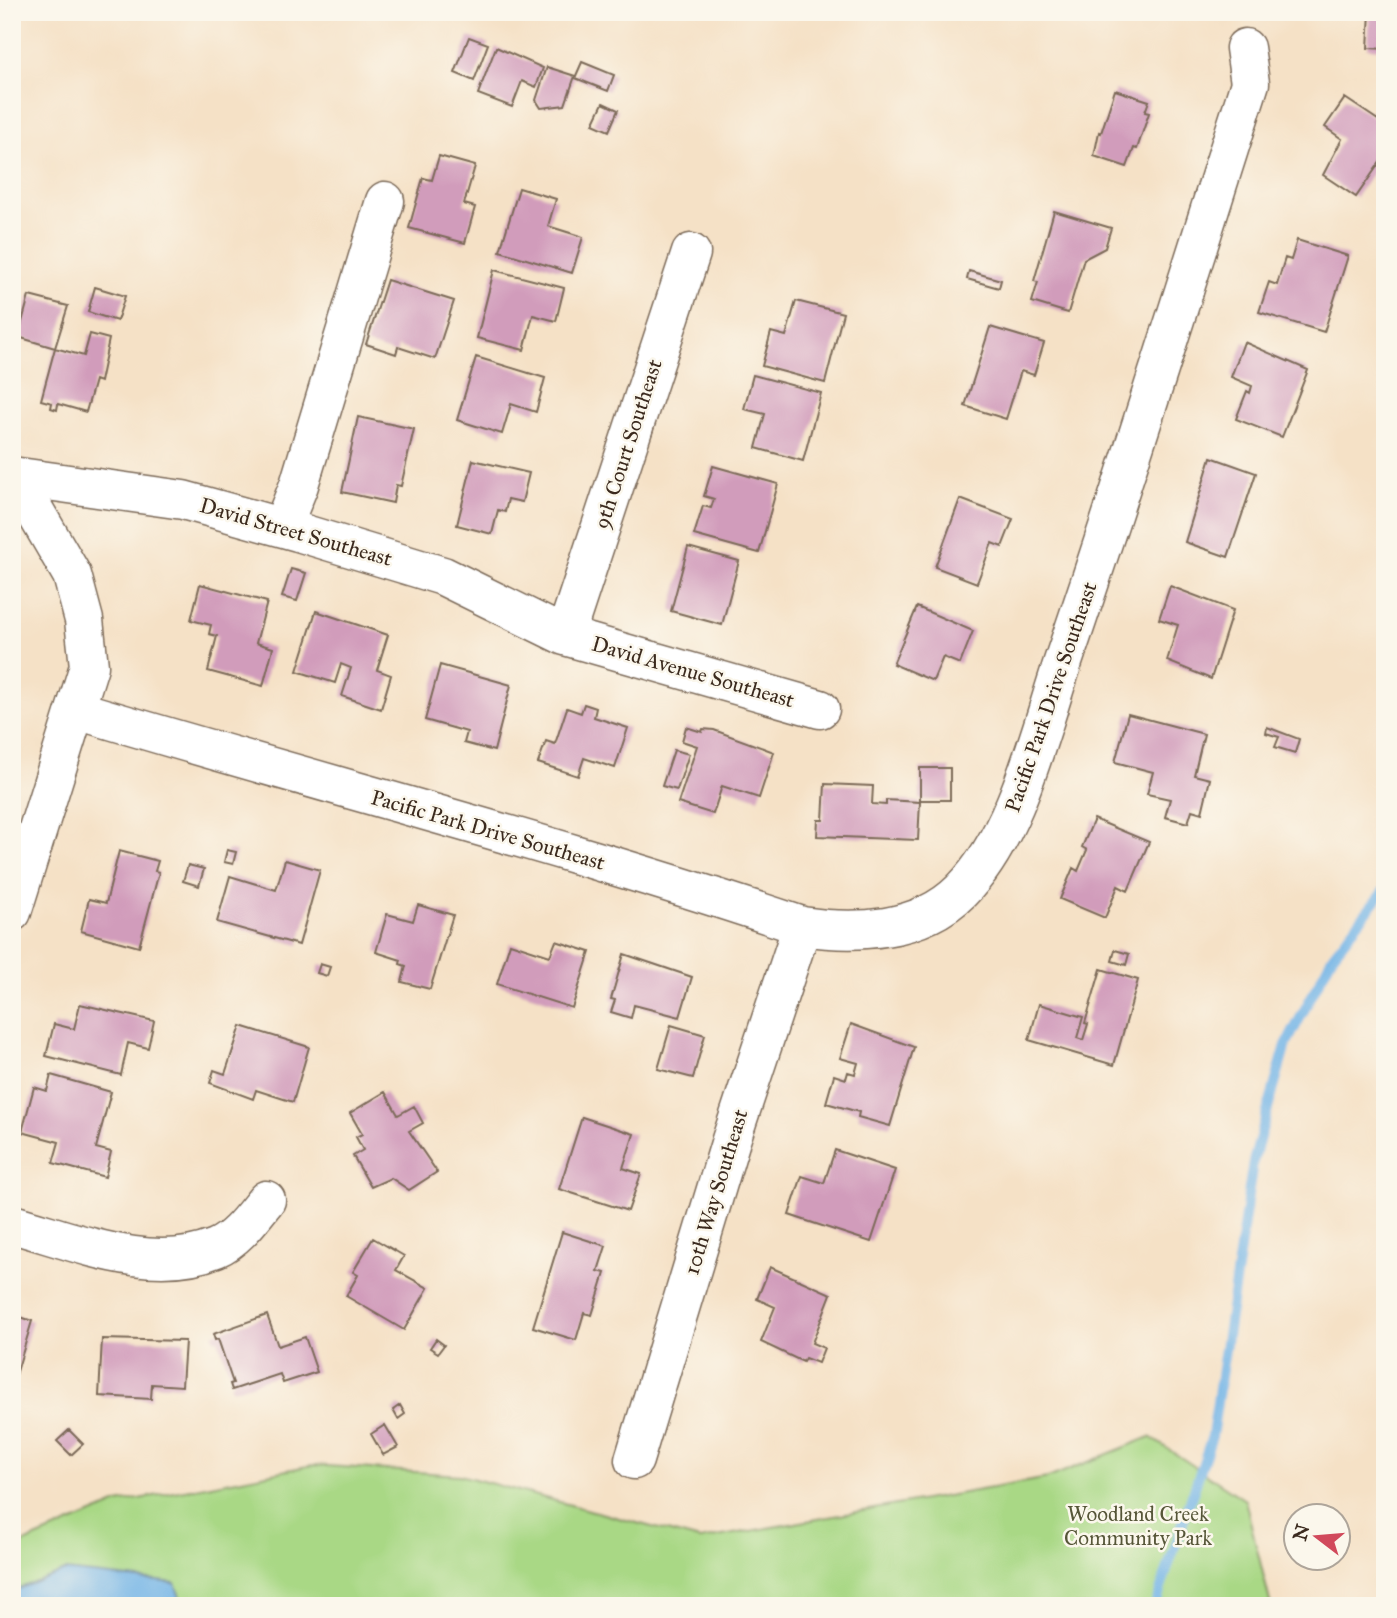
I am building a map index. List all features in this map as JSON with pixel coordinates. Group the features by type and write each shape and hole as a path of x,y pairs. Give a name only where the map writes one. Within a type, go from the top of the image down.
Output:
{"street":[{"name":"Pacific Park Drive Southeast","path":"77,710 281,772 535,842 802,926 841,932 867,931 934,910 961,891 1012,816 1099,557 1250,83 1245,48"},
{"path":"282,527 299,485 384,201"},
{"name":"9th Court Southeast","path":"565,636 691,253"},
{"path":"12,912 89,666 84,620 72,575 14,476"},
{"name":"David Street Southeast","path":"14,476 183,500 282,527 443,576 565,636"},
{"name":"David Avenue Southeast","path":"565,636 820,709"},
{"name":"10th Way Southeast","path":"634,1460 732,1140 802,926"},
{"path":"12,1224 126,1254 174,1259 218,1247 244,1227 266,1199"}],"green space":[{"name":"Woodland Creek Community Park","path":"1150,1437 1245,1500 1271,1606 12,1606 12,1548 118,1503 313,1465 460,1475 700,1540 1048,1478"}],"water":[{"path":"65,1571 175,1583 183,1606 12,1606 12,1591"}],"building":[{"path":"1370,12 1385,13 1385,49 1368,48"},
{"path":"469,37 488,44 474,81 455,73"},
{"path":"496,47 543,68 536,87 522,81 512,107 478,94"},
{"path":"582,62 614,75 608,91 575,78"},
{"path":"547,67 575,76 565,105 541,108 536,100"},
{"path":"1115,90 1149,101 1145,112 1149,113 1137,149 1134,148 1127,167 1094,156 1099,132 1101,133"},
{"path":"1345,98 1378,120 1380,116 1385,119 1385,155 1356,197 1323,175 1342,139 1325,127"},
{"path":"603,103 618,110 609,131 593,124"},
{"path":"439,156 475,166 464,204 475,207 465,243 409,228 423,178 432,180"},
{"path":"519,188 556,199 548,226 583,237 572,273 500,251"},
{"path":"1054,211 1111,228 1105,248 1084,259 1068,313 1032,302 1038,282 1034,281"},
{"path":"1297,240 1348,256 1324,332 1259,312 1269,282 1277,285 1285,258 1291,260"},
{"path":"494,270 564,288 556,321 533,315 524,350 477,338"},
{"path":"969,271 1001,280 999,288 967,279"},
{"path":"387,280 454,301 435,359 398,347 396,354 366,344"},
{"path":"95,287 125,296 117,321 88,312"},
{"path":"29,296 68,306 55,348 18,337"},
{"path":"796,301 843,313 825,383 762,366 771,332 786,336"},
{"path":"990,327 1044,343 1034,375 1021,371 1006,419 965,406"},
{"path":"90,334 109,339 100,382 95,380 86,412 58,404 57,410 51,408 52,403 41,400 55,348 84,356"},
{"path":"1244,342 1308,370 1282,437 1236,419 1247,391 1250,393 1252,386 1231,377"},
{"path":"476,357 545,378 536,412 511,404 502,434 457,420"},
{"path":"753,375 821,393 803,461 756,448 765,414 744,409"},
{"path":"358,417 414,429 401,486 396,485 393,503 342,492"},
{"path":"1211,457 1256,473 1228,557 1185,542"},
{"path":"473,460 529,473 522,502 508,499 505,512 498,510 492,534 457,525"},
{"path":"713,466 778,484 759,553 694,535 703,506 711,508 714,499 704,496"},
{"path":"960,499 1013,519 1002,547 992,543 977,583 935,567"},
{"path":"688,547 739,561 722,625 671,611"},
{"path":"291,569 306,573 297,601 282,597"},
{"path":"200,584 267,602 256,643 273,648 263,686 208,671 217,636 209,634 211,625 191,620"},
{"path":"1170,586 1233,610 1211,679 1167,661 1178,625 1159,619"},
{"path":"917,607 973,631 960,664 943,657 933,681 893,664"},
{"path":"316,611 388,635 377,670 391,675 381,709 342,696 351,668 341,664 335,683 297,671"},
{"path":"440,665 511,685 494,751 464,743 467,732 425,720"},
{"path":"584,704 596,708 594,717 628,728 615,768 584,758 578,776 538,763 546,741 555,744 567,708 581,713"},
{"path":"1128,714 1204,734 1194,775 1210,779 1202,813 1192,810 1188,823 1165,817 1170,799 1147,794 1153,772 1115,762"},
{"path":"686,727 702,732 703,729 714,730 774,752 759,798 722,786 713,814 678,803 697,746 682,741"},
{"path":"1267,727 1299,739 1295,753 1275,747 1279,737 1266,733"},
{"path":"674,750 689,754 677,790 662,786"},
{"path":"920,768 950,768 950,800 920,800"},
{"path":"825,784 873,786 872,804 886,805 886,800 920,802 918,840 817,836 818,820 823,820"},
{"path":"1094,819 1149,842 1128,891 1118,886 1105,918 1060,899 1073,868 1078,871 1087,850 1082,847"},
{"path":"227,850 236,852 233,864 224,862"},
{"path":"119,851 158,861 155,871 159,872 139,947 81,931 89,899 106,903"},
{"path":"285,860 320,870 299,945 217,922 230,876 276,890"},
{"path":"188,865 204,869 199,886 183,881"},
{"path":"418,905 453,915 430,989 402,982 406,966 400,964 401,960 376,952 387,914 413,921"},
{"path":"556,941 590,952 572,1008 497,984 510,943 550,956"},
{"path":"1115,950 1129,954 1126,965 1112,961"},
{"path":"624,954 692,977 680,1017 634,1005 631,1018 611,1012 615,1000 611,999"},
{"path":"320,964 330,967 327,976 317,973"},
{"path":"1101,969 1138,980 1114,1065 1029,1040 1039,1004 1083,1017 1077,1038 1083,1040 1088,1024 1085,1023"},
{"path":"80,1004 154,1021 148,1048 128,1043 121,1075 46,1056 54,1024 74,1029"},
{"path":"851,1024 914,1047 890,1126 858,1117 859,1112 826,1103 834,1075 846,1079 848,1072 855,1074 858,1063 840,1058"},
{"path":"671,1025 705,1035 693,1078 658,1069"},
{"path":"241,1026 309,1047 293,1102 256,1090 253,1099 210,1083 214,1070 225,1074"},
{"path":"51,1075 111,1092 96,1148 111,1152 105,1177 53,1163 59,1142 22,1132 34,1087 47,1091"},
{"path":"385,1092 398,1115 414,1106 423,1123 409,1131 437,1172 409,1190 391,1178 371,1187 353,1156 363,1150 356,1137 362,1134 350,1113"},
{"path":"582,1117 634,1134 623,1168 641,1174 628,1211 559,1189"},
{"path":"835,1150 895,1170 871,1242 789,1215 802,1176 824,1183"},
{"path":"562,1232 606,1246 598,1271 605,1273 592,1315 584,1313 576,1340 533,1327"},
{"path":"373,1238 404,1256 396,1270 428,1288 404,1330 346,1296 358,1275 353,1272"},
{"path":"770,1267 831,1294 812,1343 824,1348 818,1363 805,1358 803,1362 761,1342 775,1307 757,1299"},
{"path":"12,1314 32,1321 13,1385 12,1385"},
{"path":"267,1315 278,1346 305,1337 317,1372 283,1383 280,1374 232,1390 230,1384 233,1383 218,1339 215,1340 213,1334"},
{"path":"102,1339 185,1341 182,1386 152,1384 151,1399 99,1396"},
{"path":"436,1339 444,1345 438,1353 430,1348"},
{"path":"400,1405 405,1414 398,1419 393,1410"},
{"path":"385,1425 398,1447 383,1455 371,1434"},
{"path":"69,1430 83,1444 71,1455 57,1441"}],"waterway":[{"path":"1155,1606 1212,1436 1253,1162 1286,1045 1333,955 1385,889"}]}
